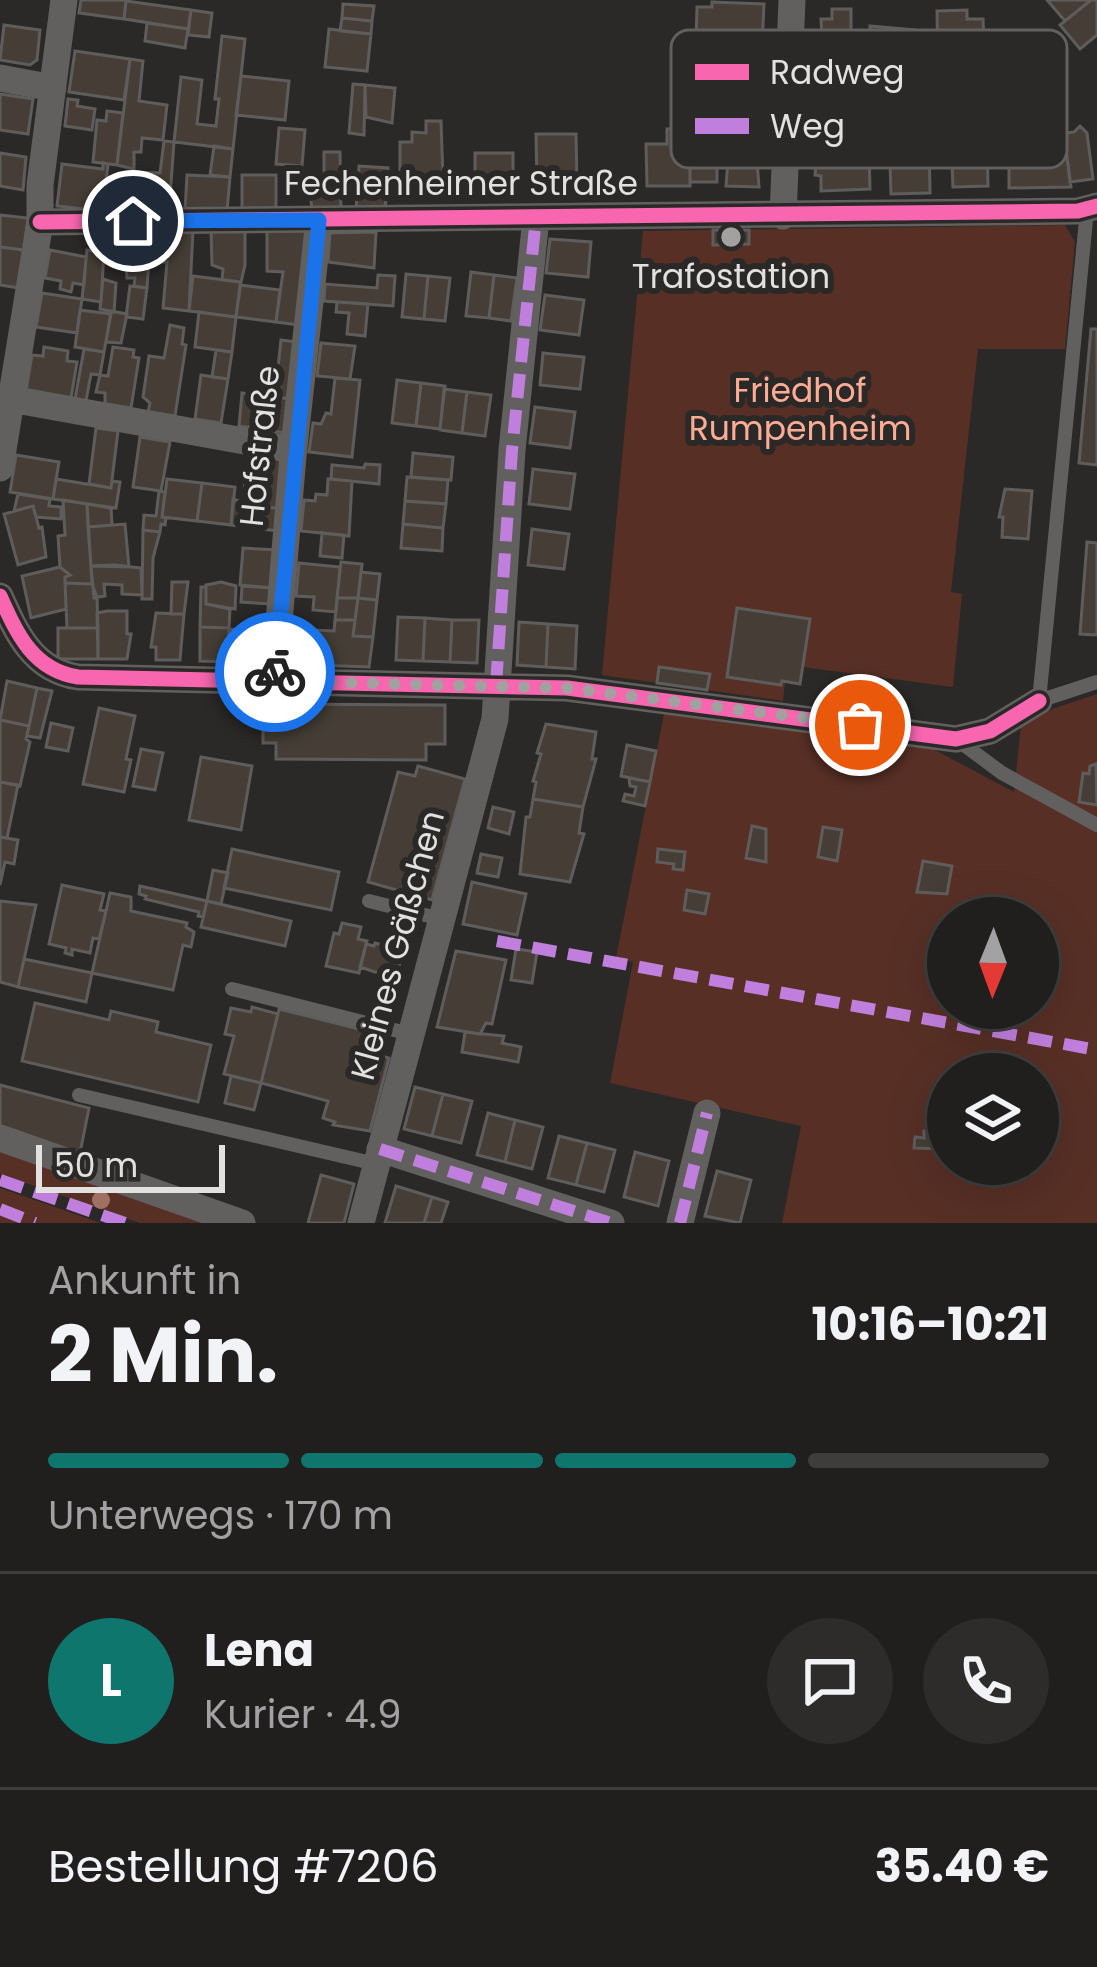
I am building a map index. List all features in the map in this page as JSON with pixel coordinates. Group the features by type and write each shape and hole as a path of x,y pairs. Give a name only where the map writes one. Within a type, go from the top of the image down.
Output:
{"street":[{"path":"0,468 5,399 40,222 40,185 64,0"},
{"path":"791,30 792,0"},
{"path":"0,78 53,88"},
{"path":"783,216 785,168"},
{"name":"Fechenheimer Straße","path":"40,222 783,216 1092,208"},
{"name":"Kleines Gäßchen","path":"361,1223 495,719 512,450 536,218"},
{"name":"Hofstraße","path":"274,681 319,220"},
{"path":"5,399 294,450"},
{"path":"0,596 25,645 40,663 59,674 95,679 496,685 649,697 956,739 990,731 1039,701"},
{"path":"680,1223 707,1113"},
{"path":"0,1138 242,1223"},
{"path":"378,1156 611,1223"}],"lane":[{"path":"1092,208 1039,701 1097,682"},
{"path":"956,739 1002,773 1097,825"},
{"path":"369,901 442,919"},
{"path":"232,989 410,1034"},
{"path":"79,1095 378,1156"}],"green space":[{"name":"Friedhof Rumpenheim","path":"1065,225 1075,242 1065,349 978,349 951,592 962,594 953,687 803,667 800,684 785,682 783,701 602,675 643,231"},
{"path":"1097,694 1097,1223 782,1223 801,1126 610,1083 633,962 616,958 664,714 933,749 1014,792 1021,725"},
{"path":"0,1152 202,1223 140,1223 0,1174"},
{"path":"0,1188 101,1223 0,1223"}],"building":[{"path":"81,0 126,0 124,19 79,13"},
{"path":"1047,0 1091,0 1065,21"},
{"path":"1097,0 1097,35 1080,49 1060,25"},
{"path":"126,1 191,10 188,29 124,19"},
{"path":"712,2 764,4 763,30 696,30 697,7 712,7"},
{"path":"343,4 374,6 372,21 342,18"},
{"path":"832,9 851,9 851,30 822,30 821,19 832,19"},
{"path":"191,10 212,13 209,37 188,35"},
{"path":"967,10 967,19 983,19 983,30 937,30 937,11"},
{"path":"342,18 372,21 371,34 340,31"},
{"path":"147,23 188,29 185,48 145,41"},
{"path":"4,25 40,30 37,60 30,65 0,60"},
{"path":"329,29 371,34 367,71 325,67"},
{"path":"222,36 245,39 233,149 174,142 181,77 202,80 197,124 216,126"},
{"path":"75,51 130,59 124,100 69,92"},
{"path":"130,59 143,61 139,101 167,105 163,140 142,138 141,152 134,152 134,169 117,165"},
{"path":"241,76 289,81 285,120 236,115"},
{"path":"353,84 365,85 364,135 349,133"},
{"path":"365,85 395,88 392,123 366,117"},
{"path":"0,94 33,99 28,134 0,130"},
{"path":"68,99 95,109 92,130 65,126"},
{"path":"107,111 123,113 117,165 93,162 97,120 106,121"},
{"path":"426,121 441,121 443,178 400,177 400,142 412,142 412,132 426,133"},
{"path":"1080,126 1087,133 1093,179 1070,182 1067,133"},
{"path":"279,128 305,130 302,166 276,164"},
{"path":"667,129 671,129 671,168 690,168 690,186 647,186 646,144 667,144"},
{"path":"536,134 576,134 577,185 537,186"},
{"path":"164,141 174,142 169,211 129,211 132,172 160,173"},
{"path":"214,146 233,149 230,177 210,175"},
{"path":"324,152 340,152 341,209 312,209 309,185 316,176 324,176"},
{"path":"0,153 26,157 23,190 0,186"},
{"path":"475,153 513,153 513,192 475,192"},
{"path":"1067,156 1071,187 1009,188 1009,168 1067,168"},
{"path":"103,163 108,164 103,211 57,206 62,164 103,169"},
{"path":"359,166 388,168 385,212 356,210"},
{"path":"690,168 717,168 717,182 690,182"},
{"path":"727,168 758,168 759,187 726,186"},
{"path":"816,168 869,168 870,189 821,191 821,176 815,175"},
{"path":"890,168 930,168 930,193 891,194"},
{"path":"952,168 988,168 988,186 953,187"},
{"path":"187,175 230,177 227,211 185,210"},
{"path":"242,175 276,175 276,211 242,211"},
{"path":"0,215 28,218 24,250 0,247"},
{"path":"211,229 245,229 241,282 222,280 223,269 212,265"},
{"path":"309,229 299,325 276,322 283,272 267,271 267,230"},
{"path":"129,230 151,230 147,288 134,286 135,278 127,278 124,244 129,244"},
{"path":"166,230 193,230 189,311 163,308"},
{"name":"Trafostation","path":"713,230 749,230 749,244 713,245"},
{"path":"376,232 374,268 328,262 330,233"},
{"path":"550,239 591,242 588,277 546,273"},
{"path":"0,247 24,250 19,288 0,285"},
{"path":"50,250 86,257 84,285 73,283 71,292 60,289 61,281 45,278"},
{"path":"87,250 104,252 101,302 82,299"},
{"path":"471,272 494,275 489,318 466,316"},
{"path":"406,274 428,276 424,319 402,317"},
{"path":"378,275 395,276 393,306 324,301 325,284 377,288"},
{"path":"494,275 517,278 511,321 489,318"},
{"path":"193,276 241,282 236,317 189,311"},
{"path":"428,276 450,278 445,321 424,319"},
{"path":"103,279 116,283 114,312 100,309"},
{"path":"240,285 280,290 276,322 236,317"},
{"path":"130,286 147,288 143,319 126,317"},
{"path":"42,293 82,299 77,333 36,327"},
{"path":"545,295 584,300 579,335 540,330"},
{"path":"337,302 368,304 365,336 347,334 349,313 336,312"},
{"path":"80,310 111,314 104,352 75,347"},
{"path":"111,311 127,314 121,343 106,342"},
{"path":"199,312 236,317 232,352 195,347"},
{"path":"170,325 184,328 182,344 186,345 175,416 148,412 150,403 143,397 149,356 164,358"},
{"path":"1091,329 1097,329 1097,465 1079,463"},
{"path":"281,340 297,342 291,399 278,397 280,387 276,386"},
{"path":"321,343 355,346 350,379 317,376"},
{"path":"44,347 68,351 67,361 77,362 71,398 26,391 32,355 43,356"},
{"path":"113,347 134,350 133,357 139,358 131,408 105,404 105,393 96,392 100,375 108,376"},
{"path":"84,349 104,352 100,375 91,374 86,401 75,399"},
{"path":"216,350 232,352 228,379 212,377"},
{"path":"543,353 584,357 580,389 540,385"},
{"path":"201,375 228,379 221,423 195,419"},
{"path":"335,378 360,380 352,457 309,452 313,423 321,424 326,413 331,414"},
{"path":"397,380 421,383 416,426 392,423"},
{"path":"421,383 445,386 440,429 416,426"},
{"path":"444,389 467,392 462,433 440,430"},
{"path":"467,392 491,395 485,436 462,433"},
{"path":"242,393 291,399 286,433 239,426"},
{"path":"535,407 575,412 570,448 530,443"},
{"path":"96,428 118,431 111,488 89,484"},
{"path":"140,437 170,442 161,491 133,487"},
{"path":"413,453 453,457 451,480 411,477"},
{"path":"16,455 59,462 53,499 10,492"},
{"path":"252,456 285,459 280,508 247,507 249,493 244,492"},
{"path":"365,464 380,465 379,484 331,479 332,465 364,468"},
{"path":"533,469 575,474 570,509 529,504"},
{"path":"407,477 448,480 446,504 405,501"},
{"path":"56,479 111,488 112,481 120,482 116,508 53,499"},
{"path":"167,479 202,483 197,521 162,517"},
{"path":"328,479 352,481 349,536 301,531 304,500 327,495"},
{"path":"202,483 235,487 231,525 197,521"},
{"path":"1005,489 1032,491 1028,539 1002,537 1003,517 999,517"},
{"path":"159,491 165,492 165,525 161,524 160,532 143,530 144,515 156,516"},
{"path":"18,494 50,499 49,506 61,507 61,519 36,517 33,506 14,511"},
{"path":"233,499 248,504 246,527 231,525"},
{"path":"63,500 87,504 92,584 65,583 70,575 60,567 58,536 65,535"},
{"path":"405,501 446,504 443,528 403,524"},
{"path":"87,504 111,508 112,525 88,527"},
{"path":"33,506 46,557 18,565 4,514"},
{"path":"247,507 280,508 278,531 246,527"},
{"path":"125,524 129,567 91,566 88,527"},
{"path":"403,524 443,528 442,551 401,548"},
{"path":"532,529 569,534 564,569 528,565"},
{"path":"143,530 160,532 153,558 152,599 142,599"},
{"path":"322,533 344,535 342,558 320,556"},
{"path":"1087,542 1097,543 1097,635 1080,634"},
{"path":"243,548 277,550 273,588 240,585"},
{"path":"341,562 362,564 358,598 337,598"},
{"path":"299,563 340,567 336,612 313,610 314,597 296,596"},
{"path":"91,566 141,568 142,595 122,594 122,585 104,584 105,596 94,598"},
{"path":"60,567 70,575 65,577 66,609 31,618 22,576"},
{"path":"361,572 380,574 377,600 358,598"},
{"path":"172,582 188,582 184,614 171,614"},
{"path":"65,583 92,584 98,628 67,628"},
{"path":"206,585 236,586 235,609 206,604"},
{"path":"242,586 271,588 270,604 241,602"},
{"path":"201,587 206,587 206,604 230,609 229,628 200,627"},
{"path":"337,598 358,598 355,620 335,620"},
{"path":"358,598 377,600 373,637 353,636"},
{"path":"737,608 810,619 800,684 727,677"},
{"path":"127,611 127,634 131,634 127,659 98,659 97,613"},
{"path":"156,613 184,614 180,660 156,660 156,647 151,647"},
{"path":"398,617 425,618 423,661 396,660"},
{"path":"425,618 452,620 450,662 423,661"},
{"path":"335,620 355,620 353,636 373,637 369,667 289,664 292,629 334,631"},
{"path":"452,620 479,620 477,663 450,662"},
{"path":"519,622 548,624 546,667 517,665"},
{"path":"548,624 577,626 575,669 546,667"},
{"path":"243,626 267,631 264,663 228,662 229,629 243,630"},
{"path":"200,627 229,628 228,662 200,661"},
{"path":"58,628 98,628 98,659 58,659"},
{"path":"659,667 710,674 707,690 657,683"},
{"path":"7,681 37,688 29,726 0,720"},
{"path":"37,688 52,691 40,738 27,736"},
{"path":"263,704 445,705 445,744 426,744 426,760 276,759 276,743 263,743"},
{"path":"99,708 135,716 124,792 83,784"},
{"path":"0,720 29,726 20,786 0,782"},
{"path":"51,723 73,728 68,751 46,747"},
{"path":"546,724 596,732 592,759 596,759 583,807 533,799 541,754 537,753"},
{"path":"627,745 656,751 650,782 621,776"},
{"path":"141,749 163,753 155,790 133,786"},
{"path":"201,757 252,766 241,830 189,820"},
{"path":"1096,764 1097,805 1079,802 1083,773 1089,774 1090,766"},
{"path":"418,766 465,779 432,900 368,882 398,772 415,776"},
{"path":"629,778 650,782 645,806 623,801 625,794 634,796 636,787 630,786"},
{"path":"0,782 18,785 7,838 0,837"},
{"path":"533,799 583,807 579,833 584,834 570,882 520,874 526,817 530,817"},
{"path":"493,807 514,812 509,834 488,828"},
{"path":"752,826 766,829 766,862 746,858"},
{"path":"823,827 842,830 837,861 818,857"},
{"path":"0,837 18,840 14,864 5,862 0,885"},
{"path":"232,849 339,872 331,910 224,888"},
{"path":"658,849 685,852 683,870 657,862"},
{"path":"481,854 502,858 498,877 477,873"},
{"path":"923,861 952,866 947,894 917,892"},
{"path":"213,870 228,873 221,904 207,901"},
{"path":"472,882 526,894 517,935 463,924"},
{"path":"62,885 104,894 100,910 106,911 90,953 72,949 72,955 65,953 66,948 49,944"},
{"path":"140,886 207,901 203,917 145,899 139,894"},
{"path":"687,890 709,894 705,914 684,910"},
{"path":"110,893 131,897 131,911 187,923 194,932 191,947 183,945 173,990 92,973"},
{"path":"0,901 36,905 18,987 0,982"},
{"path":"207,901 291,921 285,946 201,927"},
{"path":"342,923 361,927 358,939 367,941 359,973 326,966 334,933 339,934"},
{"path":"366,944 403,950 396,979 360,967"},
{"path":"516,949 537,952 532,983 511,980"},
{"path":"456,951 506,960 492,1024 486,1023 480,1034 437,1027"},
{"path":"24,959 92,973 86,1002 18,987"},
{"path":"35,1003 109,1020 111,1011 158,1022 156,1032 211,1045 198,1102 22,1061"},
{"path":"252,1007 278,1014 261,1083 224,1074 234,1036 225,1034 231,1008 251,1012"},
{"path":"279,1009 367,1031 362,1051 389,1058 370,1131 333,1125 335,1122 323,1118 328,1101 261,1083"},
{"path":"465,1032 504,1036 502,1043 521,1047 518,1062 462,1052"},
{"path":"231,1076 261,1083 254,1110 225,1103"},
{"path":"0,1085 89,1108 79,1158 0,1130"},
{"path":"415,1087 443,1094 432,1136 404,1129"},
{"path":"443,1094 472,1101 461,1143 432,1136"},
{"path":"488,1113 515,1120 505,1162 477,1155"},
{"path":"515,1120 543,1127 532,1169 505,1162"},
{"path":"927,1132 927,1148 914,1148 915,1137 924,1138"},
{"path":"559,1136 587,1143 576,1185 548,1178"},
{"path":"587,1143 615,1150 604,1192 576,1185"},
{"path":"635,1152 669,1161 658,1206 624,1197"},
{"path":"717,1171 751,1180 740,1223 705,1216"},
{"path":"321,1175 354,1184 344,1223 308,1223"},
{"path":"396,1186 432,1197 424,1223 385,1223"},
{"path":"432,1197 448,1202 441,1223 424,1223"}],"marked path":[{"path":"496,685 512,450 536,218"},
{"path":"497,941 1097,1050"},
{"path":"680,1223 707,1113"},
{"path":"380,1149 611,1223"},
{"path":"0,1180 125,1223"},
{"path":"0,1209 35,1223"}],"cycle path":[{"path":"40,222 1078,211 1097,206"},
{"path":"0,596 28,648 49,667 78,677 567,688 956,739 990,731 1039,701"}],"way so far":[{"path":"275,672 274,681 567,688 860,725"}],"place":[{"name":"Trafostation","path":"731,237"}],"route":[{"path":"133,221 319,220 275,672"}]}
